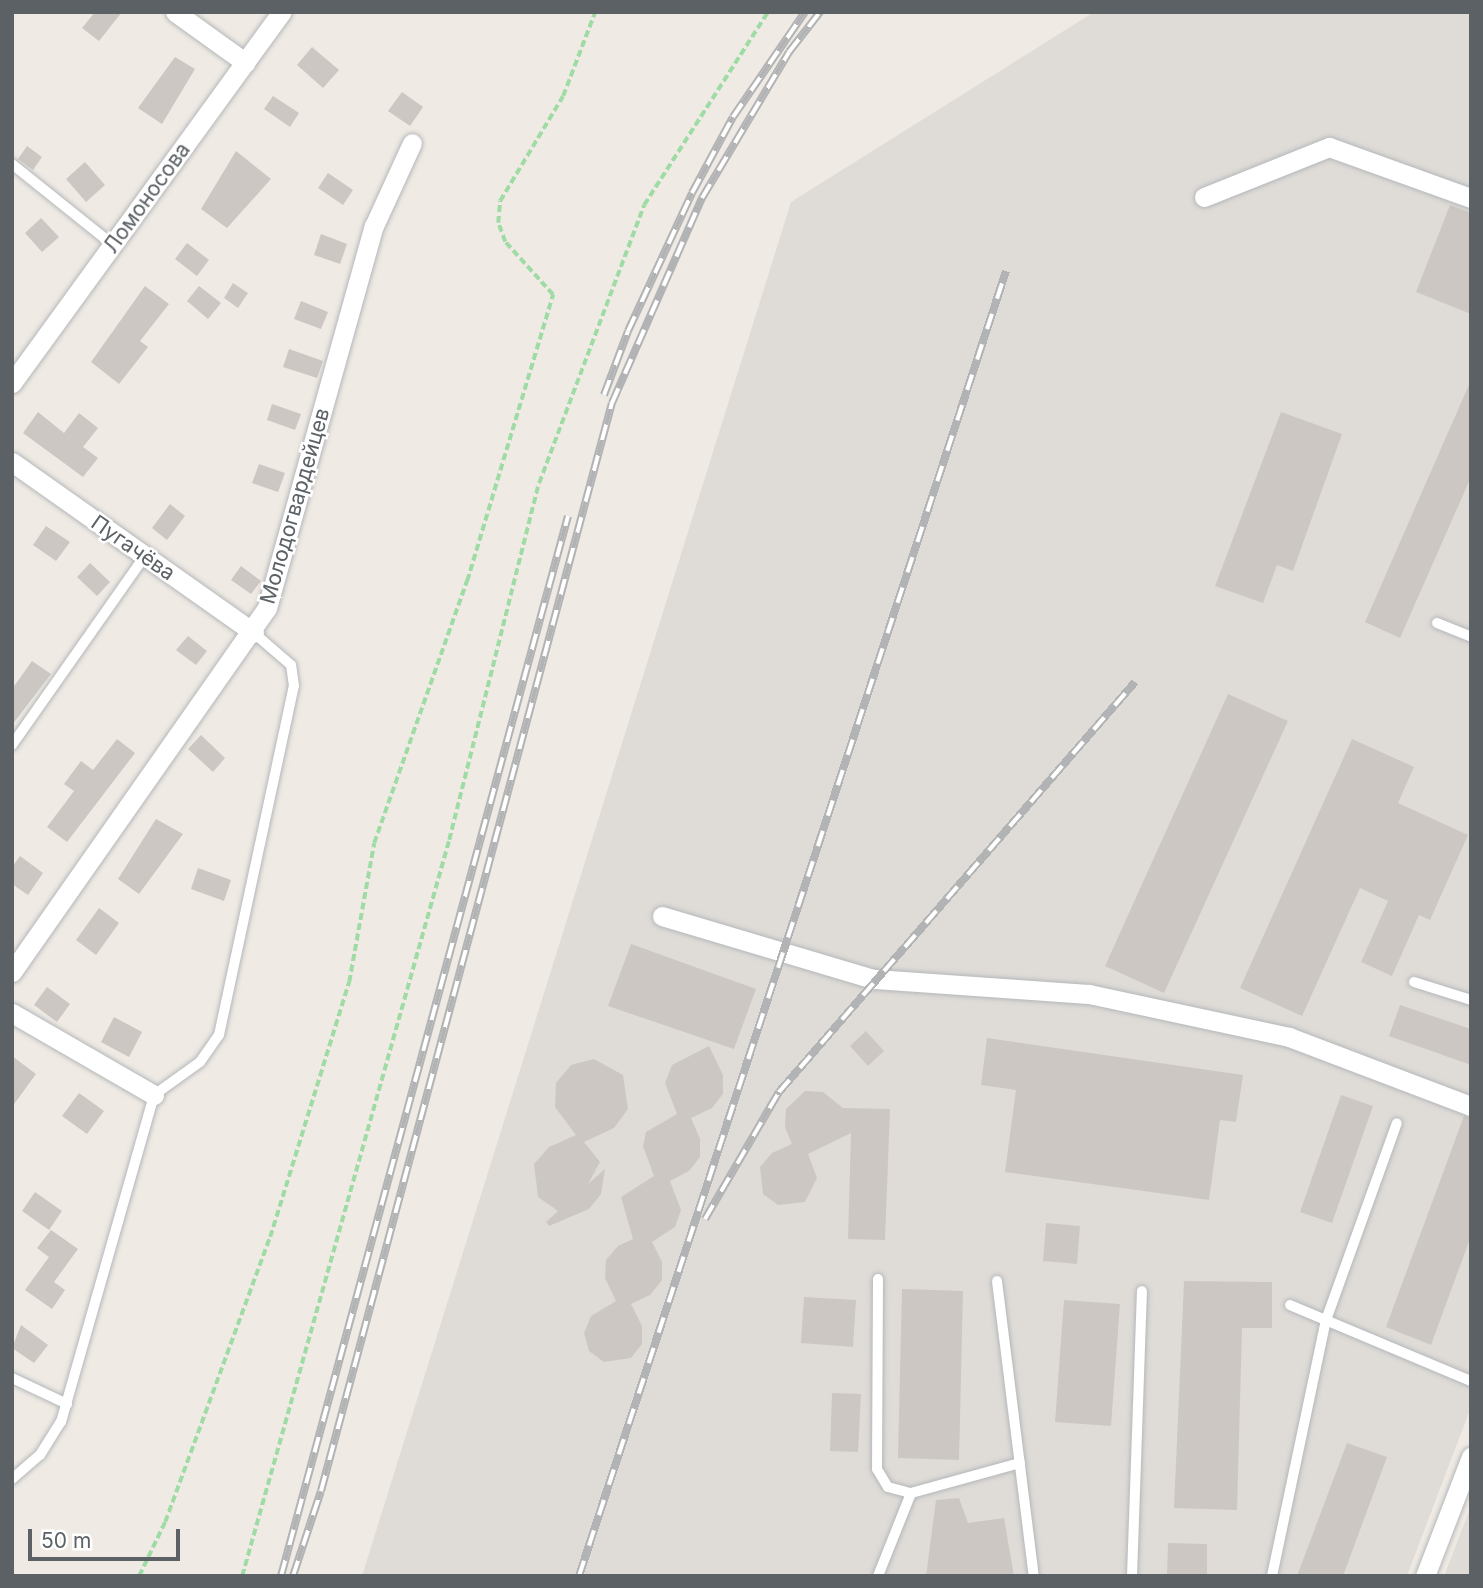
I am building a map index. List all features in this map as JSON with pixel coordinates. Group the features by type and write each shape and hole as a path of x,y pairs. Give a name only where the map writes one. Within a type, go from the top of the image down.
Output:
{"street":[{"path":"175,12 246,63"},
{"name":"Ломоносова","path":"12,383 282,12"},
{"name":"Молодогвардейцев","path":"12,972 254,633 267,608 374,226 412,143"},
{"path":"1204,197 1329,146 1471,198"},
{"name":"Пугачёва","path":"12,462 254,633"},
{"path":"662,916 874,979 1089,994 1289,1037 1471,1107"},
{"path":"12,1013 154,1095"},
{"path":"1425,1576 1471,1457"}],"lane":[{"path":"12,164 113,245"},
{"path":"12,745 145,556"},
{"path":"1437,623 1471,637"},
{"path":"12,1479 52,1439 67,1404 154,1095 212,1049 222,1021 295,678 286,660 254,633"},
{"path":"1414,982 1471,1000"},
{"path":"1272,1576 1326,1320 1396,1123"},
{"path":"878,1279 877,1469 888,1487 911,1493 1020,1463"},
{"path":"997,1282 1034,1576"},
{"path":"1132,1576 1142,1292"},
{"path":"1290,1305 1471,1381"},
{"path":"12,1378 67,1404"},
{"path":"878,1576 911,1493"}],"path":[{"path":"139,1576 165,1522 270,1237 349,982 374,844 467,581 553,295 505,242 498,223 499,201 563,96 595,12"},
{"path":"243,1576 449,840 539,483 644,205 768,12"}],"shaded area":[{"path":"1094,12 1471,12 1471,1407 1407,1576 362,1576 791,202"},
{"path":"1471,1506 1471,1576 1444,1576"}],"building":[{"path":"95,12 122,12 99,41 82,28"},
{"path":"312,47 339,70 323,88 297,65"},
{"path":"175,57 195,69 162,124 138,108"},
{"path":"402,92 423,107 410,126 388,111"},
{"path":"273,96 299,113 290,127 264,109"},
{"path":"27,146 42,157 33,170 18,159"},
{"path":"236,151 271,179 227,228 201,209"},
{"path":"85,162 105,185 86,202 66,179"},
{"path":"328,173 353,190 343,205 318,188"},
{"path":"1450,205 1471,213 1471,314 1416,292"},
{"path":"41,218 59,237 42,252 25,233"},
{"path":"321,234 347,244 340,264 314,255"},
{"path":"187,243 209,260 197,276 175,259"},
{"path":"233,283 248,293 238,308 224,298"},
{"path":"145,286 169,304 140,341 148,347 119,384 91,362"},
{"path":"199,286 221,303 208,319 187,301"},
{"path":"301,301 328,312 321,329 294,319"},
{"path":"289,349 323,361 317,378 283,367"},
{"path":"1471,380 1471,477 1400,638 1365,622"},
{"path":"272,404 301,414 295,430 267,420"},
{"path":"38,412 64,433 79,413 98,428 83,447 98,458 83,477 23,433"},
{"path":"1281,412 1342,434 1293,571 1277,565 1263,603 1215,586"},
{"path":"259,464 285,473 278,492 252,483"},
{"path":"170,504 185,516 167,540 152,528"},
{"path":"46,526 70,542 56,561 33,545"},
{"path":"90,563 110,582 97,596 77,577"},
{"path":"241,566 261,581 251,594 231,580"},
{"path":"188,636 207,651 196,665 176,650"},
{"path":"32,661 51,674 12,725 12,689"},
{"path":"1228,694 1288,721 1164,993 1105,966"},
{"path":"201,735 225,758 213,772 188,749"},
{"path":"117,739 135,753 67,842 47,827 74,791 64,784 81,761 93,770"},
{"path":"1352,739 1414,767 1398,803 1468,835 1430,920 1419,915 1392,976 1361,962 1388,901 1360,888 1302,1016 1240,988"},
{"path":"156,819 183,834 139,894 118,879"},
{"path":"20,856 43,873 28,895 12,884 12,867"},
{"path":"198,868 231,880 224,901 191,889"},
{"path":"99,908 119,923 96,955 76,940"},
{"path":"631,944 756,989 734,1049 608,1006"},
{"path":"47,987 70,1004 57,1022 34,1005"},
{"path":"1400,1005 1471,1029 1471,1065 1389,1036"},
{"path":"114,1017 142,1032 129,1057 101,1042"},
{"path":"866,1031 884,1051 868,1066 850,1046"},
{"path":"987,1038 1243,1075 1236,1122 1220,1120 1209,1200 1005,1172 1016,1090 981,1085"},
{"path":"709,1046 723,1075 723,1094 712,1108 691,1118 700,1139 700,1157 689,1171 670,1181 681,1210 675,1227 652,1242 662,1262 662,1280 650,1295 631,1304 642,1326 642,1344 631,1358 604,1362 589,1351 584,1333 591,1316 616,1301 605,1278 606,1260 618,1246 633,1239 621,1197 654,1176 643,1146 646,1132 677,1114 665,1083 672,1065"},
{"path":"12,1056 36,1074 12,1107"},
{"path":"594,1059 623,1075 628,1109 614,1128 584,1142 600,1162 588,1184 605,1169 601,1194 589,1209 549,1226 546,1222 558,1211 538,1197 534,1164 549,1147 576,1135 555,1107 556,1083 571,1065"},
{"path":"805,1091 823,1092 843,1108 890,1109 885,1240 848,1239 851,1133 808,1154 817,1178 805,1202 778,1205 763,1194 760,1167 772,1153 792,1144 785,1127 786,1109"},
{"path":"79,1093 104,1111 87,1134 62,1116"},
{"path":"1341,1095 1373,1106 1332,1223 1300,1212"},
{"path":"1464,1116 1471,1118 1471,1236 1431,1345 1386,1327"},
{"path":"35,1192 62,1211 49,1230 22,1211"},
{"path":"1046,1223 1080,1226 1077,1264 1043,1261"},
{"path":"51,1230 78,1249 54,1282 65,1290 52,1309 25,1290 49,1257 37,1248"},
{"path":"1184,1281 1272,1282 1272,1328 1242,1328 1237,1510 1174,1508"},
{"path":"902,1289 963,1291 959,1460 898,1458"},
{"path":"804,1297 856,1300 853,1347 801,1343"},
{"path":"1064,1300 1120,1304 1111,1426 1055,1422"},
{"path":"21,1325 48,1345 34,1363 12,1348"},
{"path":"832,1393 861,1394 858,1452 830,1451"},
{"path":"1347,1443 1387,1457 1343,1576 1297,1576"},
{"path":"959,1498 968,1523 1004,1518 1014,1576 926,1576 936,1500"},
{"path":"1168,1543 1207,1544 1207,1576 1167,1576"}],"railway":[{"path":"604,395 628,331 692,193 733,117 805,12"},
{"path":"293,1576 321,1491 612,403 702,198 789,52 820,12"},
{"path":"579,1576 1006,271"},
{"path":"281,1576 568,516"},
{"path":"705,1219 779,1092 1135,682"}]}
